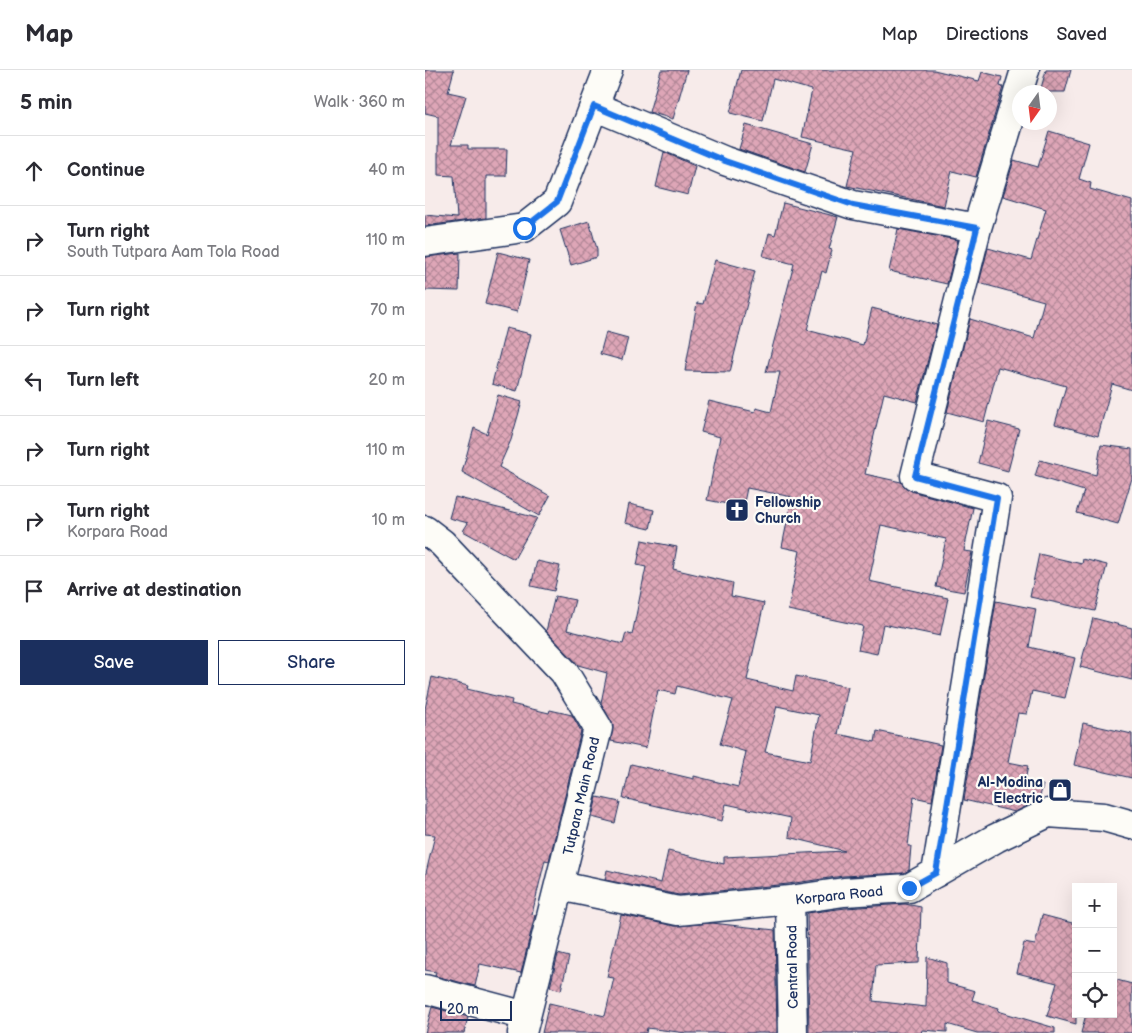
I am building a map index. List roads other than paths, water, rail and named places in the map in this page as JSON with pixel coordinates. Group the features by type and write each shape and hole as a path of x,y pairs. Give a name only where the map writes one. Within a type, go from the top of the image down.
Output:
{"street":[{"path":"425,242 524,228 557,202 608,70"},
{"path":"936,873 997,498 915,476 977,228 1025,70"},
{"path":"594,106 725,161 853,205 977,228"},
{"name":"Tutpara Main Road","path":"425,530 442,543 564,672 597,728 560,886 524,1025"},
{"name":"Korpara Road","path":"560,886 678,912 844,892 909,888 996,838 1048,813 1104,817 1132,825"},
{"name":"Central Road","path":"790,900 793,1033"},
{"path":"425,989 524,1025"}],"place":[{"name":"Fellowship Church","path":"737,510"},
{"name":"Al-Modina Electric","path":"1060,790"}]}
